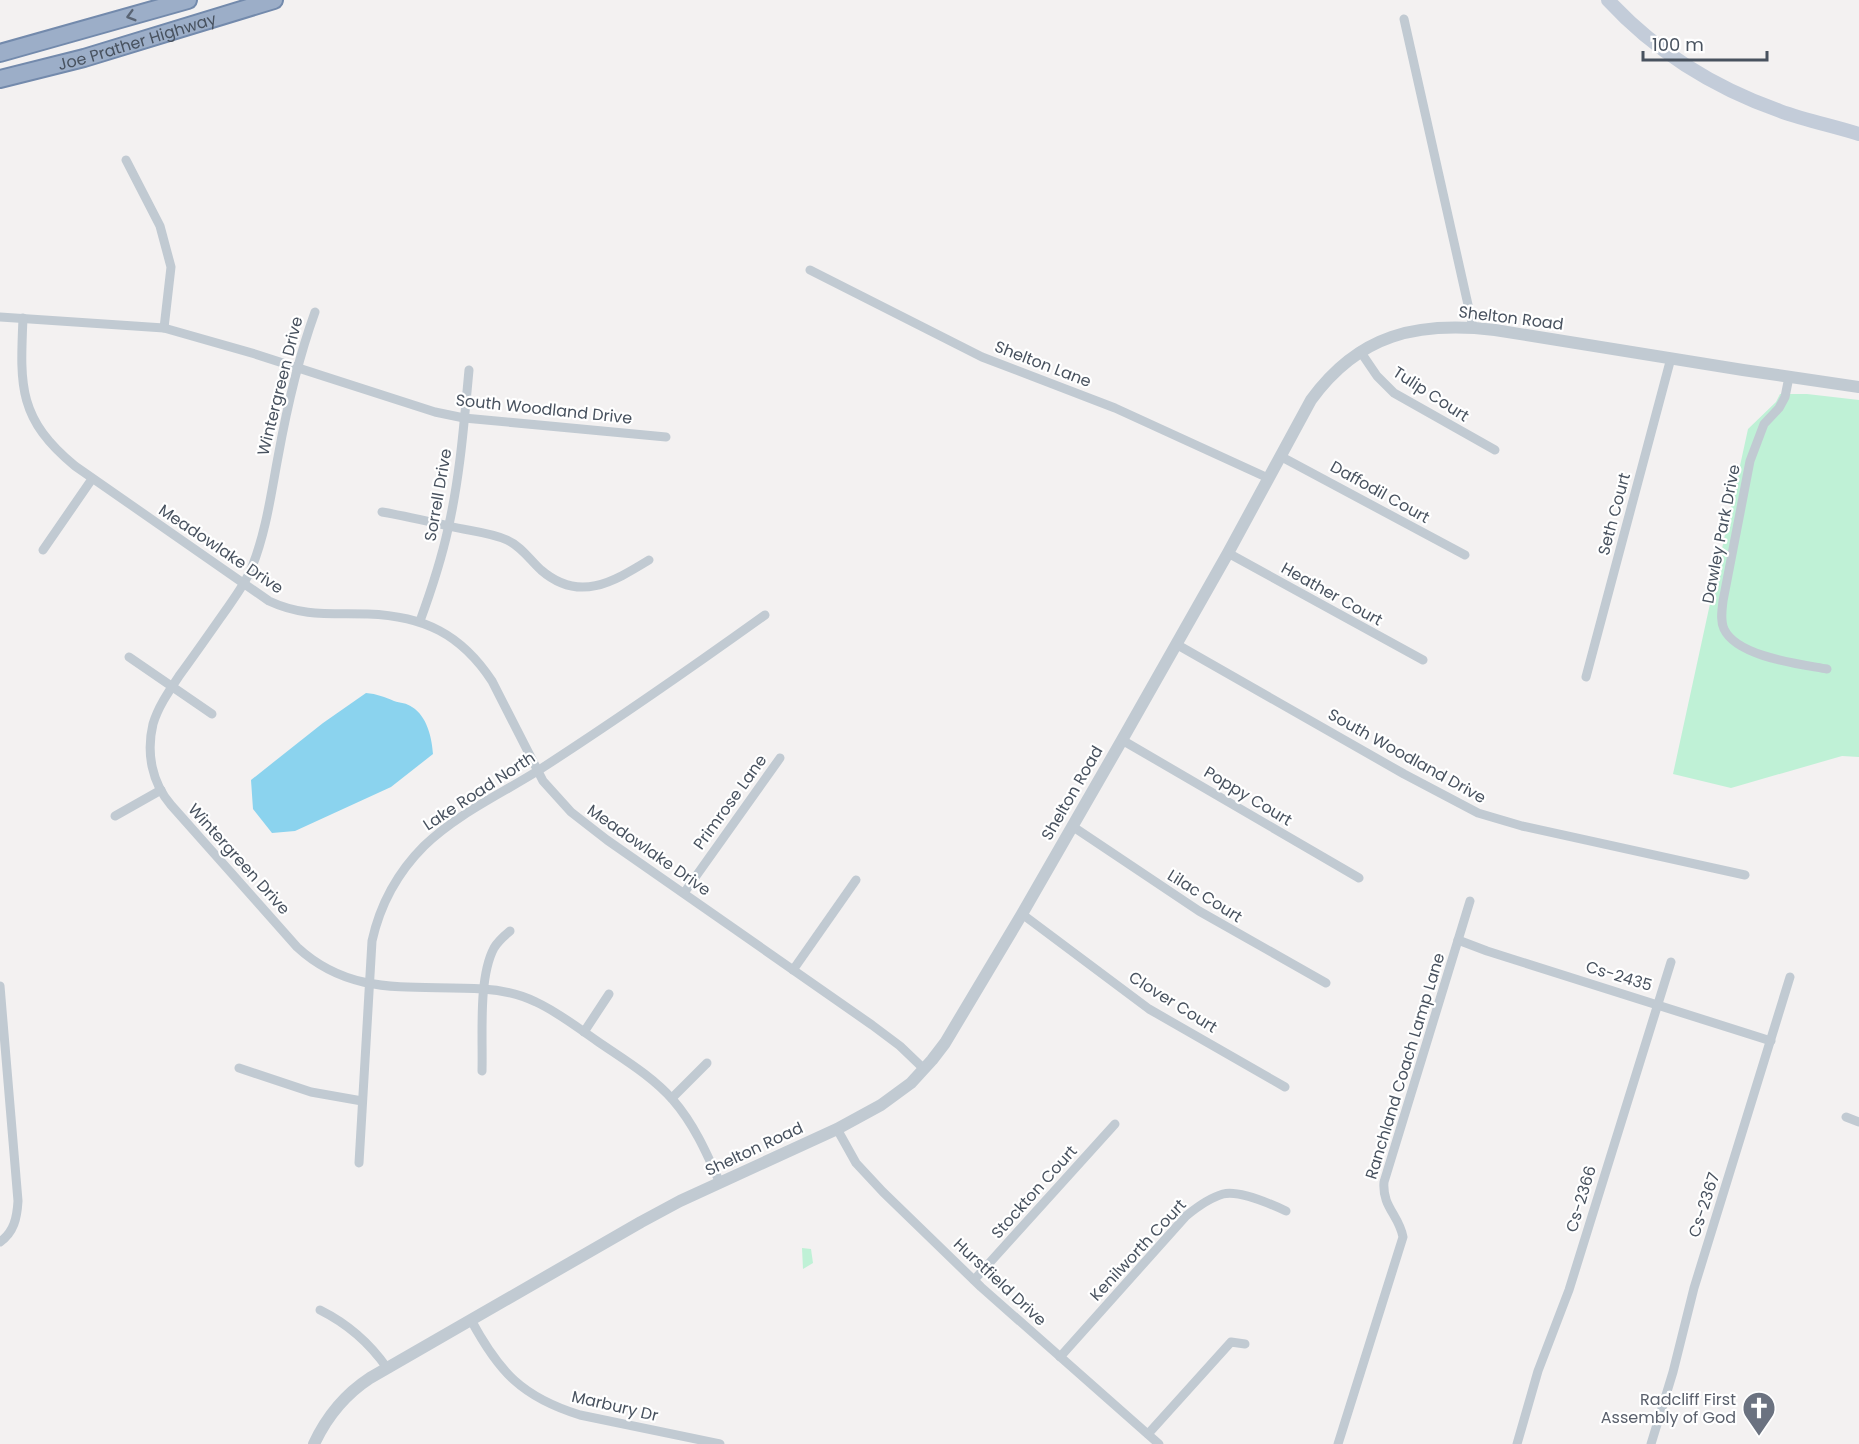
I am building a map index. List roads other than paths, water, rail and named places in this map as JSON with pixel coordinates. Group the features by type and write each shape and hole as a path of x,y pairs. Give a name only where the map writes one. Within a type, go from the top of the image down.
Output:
{"highway":[{"name":"Joe Prather Highway","path":"0,53 188,0"},
{"name":"Joe Prather Highway","path":"0,79 94,56 274,0"}],"main road":[{"path":"1608,0 1649,38 1699,74 1749,99 1782,112 1859,134"},
{"path":"1816,122 1859,128"}],"street":[{"path":"1404,19 1473,327"},
{"path":"126,160 160,226 171,267 164,328"},
{"name":"Shelton Lane","path":"810,270 982,357 1115,408 1268,478"},
{"name":"Wintergreen Drive","path":"315,312 297,368 284,421 263,533 252,570 171,687 157,713 151,736 151,760 160,790 297,947 315,962 353,981 368,984 484,989 506,992 535,1001 640,1071 672,1098 700,1139 720,1183"},
{"name":"South Woodland Drive","path":"0,317 164,328 435,412 464,418 666,436"},
{"name":"Meadowlake Drive","path":"23,318 21,372 27,404 35,420 58,452 92,479 268,601 303,613 369,614 397,616 420,621 462,645 492,681 537,771 560,801 582,822 900,1046 924,1069"},
{"name":"Shelton Road","path":"314,1444 324,1423 339,1403 355,1388 387,1368 641,1222 837,1129 900,1093 924,1069 945,1042 1022,914 1228,553 1303,413 1338,367 1360,351 1404,333 1441,327 1473,327 1859,387"},
{"name":"Tulip Court","path":"1360,351 1377,376 1394,393 1495,450"},
{"name":"Seth Court","path":"1586,677 1671,358"},
{"name":"Sorrell Drive","path":"420,621 449,526 469,370"},
{"name":"Dawley Park Drive","path":"1789,377 1785,397 1779,408 1764,424 1750,461 1723,601 1722,621 1730,638 1749,651 1827,669"},
{"name":"Daffodil Court","path":"1280,456 1465,555"},
{"path":"43,550 92,479"},
{"path":"382,512 508,540 556,581 574,587 604,584 649,560"},
{"name":"Heather Court","path":"1228,553 1423,660"},
{"name":"Lake Road North","path":"359,1163 370,951 378,918 393,886 407,865 445,828 537,771 765,615"},
{"name":"South Woodland Drive","path":"1176,644 1404,774 1478,813 1522,826 1745,875"},
{"path":"129,657 212,714"},
{"name":"Poppy Court","path":"1122,740 1359,878"},
{"name":"Primrose Lane","path":"684,893 780,758"},
{"path":"116,816 160,790"},
{"name":"Lilac Court","path":"1072,826 1199,911 1326,984"},
{"path":"793,970 856,880"},
{"name":"Ranchland Coach Lamp Lane","path":"1338,1444 1403,1237 1401,1227 1384,1198 1384,1182 1470,901"},
{"name":"Clover Court","path":"1022,914 1149,1009 1285,1086"},
{"path":"482,1071 484,989 490,958 500,940 510,931"},
{"name":"Cs-2435","path":"1458,940 1771,1041"},
{"name":"Cs-2366","path":"1517,1444 1538,1371 1569,1290 1671,962"},
{"name":"Cs-2367","path":"1651,1444 1673,1372 1694,1288 1790,977"},
{"path":"0,986 18,1201 14,1226 0,1242"},
{"path":"584,1032 609,994"},
{"path":"672,1098 707,1063"},
{"path":"239,1068 311,1092 362,1101"},
{"path":"1846,1117 1859,1122"},
{"name":"Stockton Court","path":"974,1280 1115,1124"},
{"name":"Hurstfield Drive","path":"837,1129 856,1163 883,1192 974,1280 1159,1444"},
{"name":"Kenilworth Court","path":"1060,1357 1186,1216 1203,1203 1225,1193 1258,1199 1286,1211"},
{"path":"320,1310 344,1323 361,1336 387,1368"},
{"name":"Marbury Dr","path":"471,1320 500,1367 518,1385 536,1398 558,1409 720,1444"},
{"path":"1148,1434 1231,1342 1245,1344"}],"water":[{"path":"366,693 406,704 417,711 428,728 433,754 391,787 295,831 272,833 253,809 251,780 323,723"}],"place":[{"name":"Radcliff First Assembly of God","path":"1759,1437"}]}
